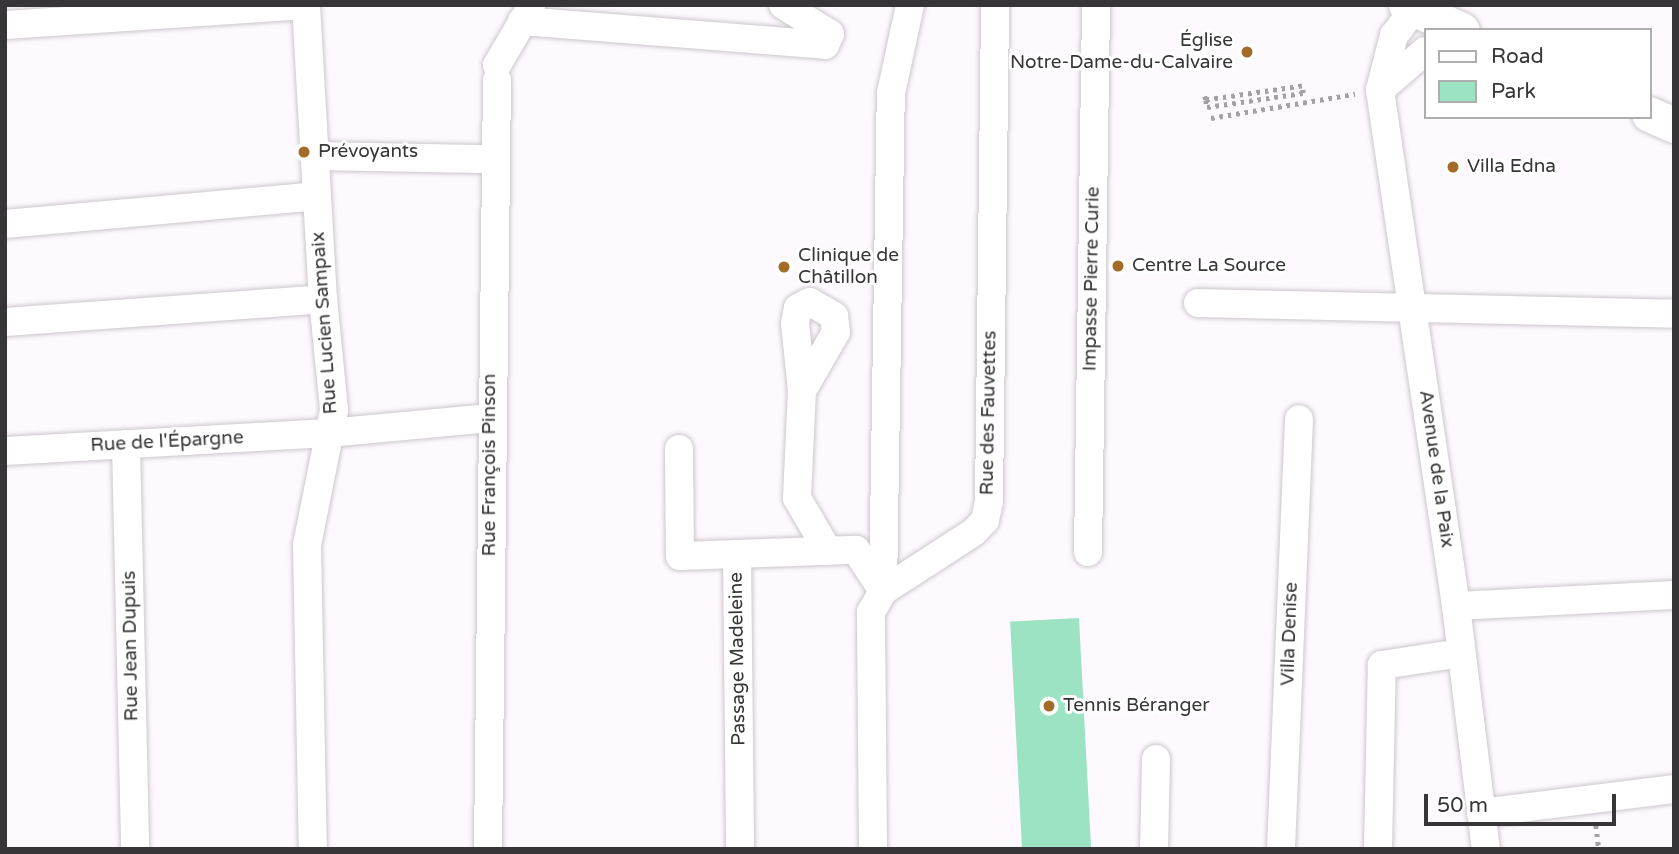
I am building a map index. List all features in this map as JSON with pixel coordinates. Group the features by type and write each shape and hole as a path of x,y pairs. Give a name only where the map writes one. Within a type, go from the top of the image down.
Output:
{"main road":[{"path":"1412,6 1454,28"},
{"path":"1651,115 1674,125"}],"street":[{"path":"5,25 304,5"},
{"name":"Rue Lucien Sampaix","path":"304,5 323,299 334,410 307,545 313,849"},
{"path":"527,13 825,45 830,34 783,5"},
{"path":"873,849 871,612 883,591 891,93 910,5"},
{"name":"Rue des Fauvettes","path":"883,591 974,532 985,520 989,501 995,5"},
{"name":"Impasse Pierre Curie","path":"1088,552 1096,5"},
{"name":"Avenue de la Paix","path":"1412,6 1394,34 1380,90 1456,606 1486,849"},
{"name":"Rue François Pinson","path":"488,849 490,418 497,73 527,13"},
{"path":"1380,90 1424,52"},
{"path":"314,156 494,159"},
{"path":"5,224 316,197"},
{"path":"5,322 323,299"},
{"path":"1198,303 1674,314"},
{"path":"802,391 797,498 828,551"},
{"name":"Rue de l'Épargne","path":"5,451 329,433 490,418"},
{"name":"Villa Denise","path":"1281,849 1299,419"},
{"name":"Rue Jean Dupuis","path":"126,444 135,849"},
{"path":"679,449 680,556 737,554"},
{"name":"Passage Madeleine","path":"740,849 737,554 856,550 883,591"},
{"path":"1456,606 1674,594"},
{"path":"1378,849 1382,665 1461,653"},
{"path":"1154,849 1156,759"},
{"path":"1481,813 1674,789"}],"path":[{"path":"1302,86 1303,93 1237,103 1207,107 1205,98 1302,86"},
{"path":"1211,118 1380,90"},
{"path":"1237,103 1238,113"}],"green space":[{"name":"Tennis Béranger","path":"1079,618 1091,849 1022,849 1010,622"}],"place":[{"name":"Église Notre-Dame-du-Calvaire","path":"1247,52"},
{"name":"Prévoyants","path":"304,152"},
{"name":"Villa Edna","path":"1453,167"},
{"name":"Centre La Source","path":"1118,266"},
{"name":"Clinique de Châtillon","path":"784,267"},
{"name":"Tennis Béranger","path":"1049,706"}]}
